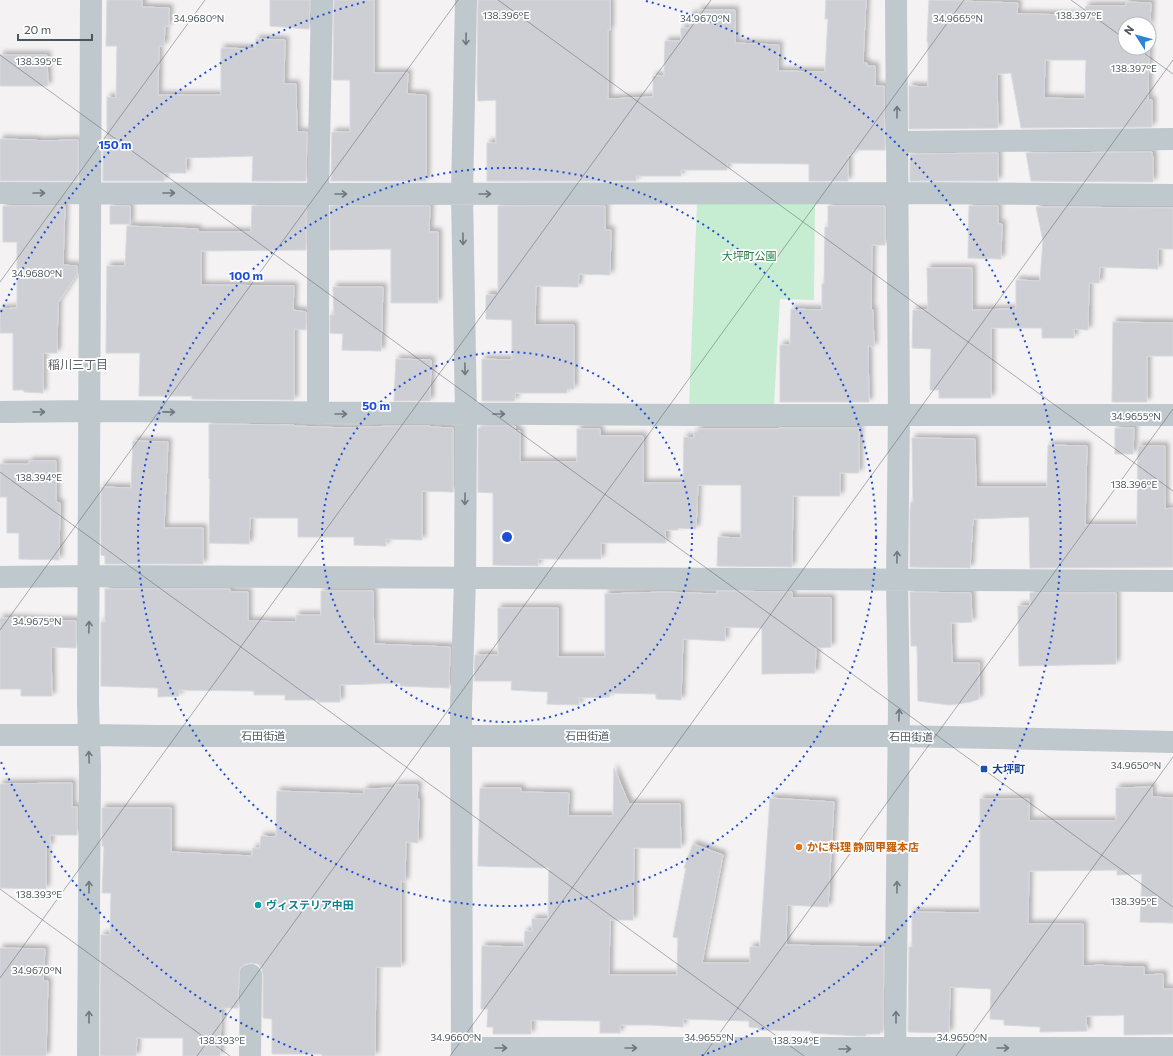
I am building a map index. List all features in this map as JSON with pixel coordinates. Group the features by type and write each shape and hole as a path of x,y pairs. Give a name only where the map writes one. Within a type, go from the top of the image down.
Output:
{"street":[{"path":"88,1056 88,735 92,0"},
{"path":"318,414 318,194 322,0"},
{"path":"466,0 462,194 466,414 461,736 462,1052 895,1052 1173,1048"},
{"path":"895,1052 899,736 897,580 899,414 896,0"},
{"path":"897,142 1173,139"},
{"path":"0,193 898,193 1173,195"},
{"path":"0,412 90,411 318,414 689,415 1173,415"},
{"path":"0,577 89,576 464,579 1173,580"},
{"name":"石田街道","path":"0,735 899,736 1173,742"},
{"path":"250,1056 251,974"}],"green space":[{"name":"大坪町公園","path":"815,201 814,300 780,299 774,406 689,407 697,203"}],"building":[{"path":"107,0 142,0 142,7 169,8 169,26 165,26 164,46 159,46 158,95 221,95 221,48 255,49 256,39 285,40 284,84 296,84 297,132 307,132 306,181 252,181 253,156 186,158 186,173 164,173 164,181 103,181 103,140 107,140 107,97 116,98 117,46 106,46"},
{"path":"270,0 310,0 309,29 270,26"},
{"path":"334,0 374,0 374,73 408,73 407,94 426,95 426,181 331,181 332,132 350,132 350,80 333,80"},
{"path":"478,0 610,0 610,30 608,30 608,99 653,97 653,76 664,76 665,41 681,41 681,28 690,28 690,15 699,14 698,10 735,10 735,43 779,45 778,71 825,72 828,19 825,19 826,0 866,0 863,63 867,63 867,66 875,66 875,86 884,86 885,150 853,150 853,155 848,155 848,181 809,181 809,164 727,163 727,170 681,170 681,176 636,176 636,181 487,181 487,143 496,143 496,100 478,101"},
{"path":"929,0 1018,3 1017,14 1085,15 1086,6 1126,6 1126,2 1151,3 1150,16 1117,16 1117,56 1149,56 1148,100 1152,100 1152,127 1021,128 1011,73 997,74 998,128 909,129 909,86 928,87","holes":["1045,60 1086,60 1085,99 1044,98"]},
{"path":"0,55 47,55 48,86 0,86"},
{"path":"0,139 37,141 78,140 78,181 0,181"},
{"path":"1152,152 1153,182 1031,181 1026,153"},
{"path":"998,153 998,181 910,181 910,154"},
{"path":"3,206 65,206 63,265 77,266 77,274 58,303 57,353 43,353 43,393 13,390 13,333 0,333 0,309 17,308 17,242 3,242"},
{"path":"110,206 130,206 130,224 110,224"},
{"path":"252,206 306,206 306,250 201,251 201,285 294,286 293,310 306,312 306,330 294,329 294,400 192,399 192,396 139,396 140,353 106,353 107,266 125,266 127,226 198,229 198,232 251,232"},
{"path":"330,206 430,206 429,232 438,232 438,303 391,303 391,249 330,250"},
{"path":"498,206 605,206 605,230 611,230 610,275 579,274 578,287 536,286 535,325 574,325 574,389 567,389 567,393 515,393 515,401 482,401 482,359 512,360 512,320 486,319 486,295 498,295"},
{"path":"828,206 885,206 885,245 872,245 871,310 873,310 874,347 868,346 869,402 780,402 780,345 790,345 791,309 822,310 825,227 828,227"},
{"path":"969,206 998,206 998,224 1002,224 1001,259 968,258"},
{"path":"1036,207 1173,208 1173,249 1158,249 1158,269 1100,267 1099,283 1089,283 1088,330 1074,329 1074,338 1042,338 1042,328 991,328 991,398 939,398 939,390 930,390 931,349 912,348 913,310 928,310 927,268 972,268 972,310 1016,309 1016,280 1040,281 1043,241"},
{"path":"333,287 383,287 381,351 342,350 343,334 330,333 330,315 334,315"},
{"path":"1113,322 1173,323 1173,356 1147,356 1147,402 1112,402"},
{"path":"396,359 431,360 430,401 394,401"},
{"path":"209,424 294,425 346,428 430,426 453,428 453,492 422,491 422,540 386,539 386,546 354,545 354,537 298,537 298,518 250,518 249,544 209,543"},
{"path":"481,426 515,426 515,431 520,431 520,462 577,462 577,429 600,429 600,436 643,436 643,483 683,483 684,437 694,438 694,432 698,432 698,429 859,428 859,473 840,473 840,496 793,496 792,567 717,566 718,537 741,538 741,485 698,485 696,529 678,528 678,530 665,530 666,543 601,543 601,559 538,559 538,566 493,565 493,493 478,492 478,428 481,428"},
{"path":"1115,428 1134,428 1133,454 1115,454"},
{"path":"912,438 975,439 976,487 1047,487 1048,445 1087,446 1085,525 1137,525 1138,446 1165,446 1165,509 1173,508 1173,567 1030,568 1029,517 973,519 970,568 910,567 910,510 911,502 913,502"},
{"path":"133,441 168,442 164,528 203,528 203,564 105,564 105,556 101,555 101,487 131,488"},
{"path":"29,461 56,461 56,502 60,503 59,560 19,559 19,533 7,533 7,497 0,497 0,464 29,464"},
{"path":"105,589 230,589 230,592 248,592 248,621 296,622 296,615 321,615 321,591 373,591 374,644 450,647 449,688 400,686 400,683 340,685 340,702 318,702 318,700 285,700 285,695 254,695 254,691 179,690 179,696 158,697 158,688 101,686 101,622 105,622"},
{"path":"717,591 792,592 792,598 831,598 831,647 816,648 815,673 762,674 762,628 725,627 725,641 683,639 681,700 656,699 656,694 610,693 609,697 579,698 579,705 547,704 548,692 511,690 512,681 474,681 475,655 498,655 498,608 558,608 558,657 605,657 605,594 664,592 717,594"},
{"path":"910,592 971,593 972,622 951,623 952,663 979,663 979,699 950,705 918,701 917,646 911,646"},
{"path":"1030,593 1116,593 1116,664 1019,666 1018,606 1030,606"},
{"path":"0,618 76,621 76,648 51,647 52,696 21,696 21,689 0,689"},
{"path":"614,768 629,804 680,804 681,848 634,848 633,920 610,920 609,975 677,975 678,938 673,937 686,868 684,868 693,844 723,855 702,963 750,963 750,947 760,947 770,798 834,802 828,907 787,905 786,945 884,947 883,1032 880,1032 880,1034 866,1034 866,1036 858,1036 811,1033 811,1031 759,1030 759,1028 749,1027 749,1021 683,1019 683,1027 620,1025 620,1033 600,1033 600,1021 531,1020 531,1034 493,1034 493,1027 487,1027 488,1009 481,1009 482,946 524,947 525,931 532,931 532,919 548,919 549,868 478,866 480,788 521,788 521,792 569,793 568,816 613,816"},
{"path":"72,783 72,807 77,807 77,835 50,835 50,846 46,846 46,889 0,888 0,784"},
{"path":"395,785 418,785 418,843 406,842 405,882 401,881 401,967 376,967 375,1056 272,1054 272,1019 263,1018 262,969 258,964 251,963 245,964 240,968 238,1008 221,1008 220,1056 183,1056 183,1038 137,1038 136,1056 100,1056 101,935 110,935 111,893 102,893 104,846 102,846 102,808 171,808 171,852 252,856 253,848 260,848 261,836 276,837 277,791 364,794 364,789 395,788"},
{"path":"1152,787 1152,797 1173,798 1173,923 1140,922 1142,874 1117,875 1117,870 1029,871 1028,924 1083,924 1083,966 1104,965 1144,967 1144,975 1163,974 1163,989 1173,989 1173,1034 1124,1035 1124,1015 1086,1016 1087,1031 1040,1032 1040,1027 1004,1025 1004,1020 990,1019 991,989 950,987 949,1033 908,1032 909,947 912,947 912,912 980,913 980,799 1029,799 1029,821 1116,821 1116,788"},
{"path":"0,948 45,949 43,981 48,981 46,1056 0,1056"}],"place":[{"name":"大坪町","path":"984,769"},
{"name":"かに料理 静岡甲羅本店","path":"799,847"},
{"name":"ヴィステリア中田","path":"258,905"}],"district":[{"name":"稲川三丁目","path":"78,365"}]}
